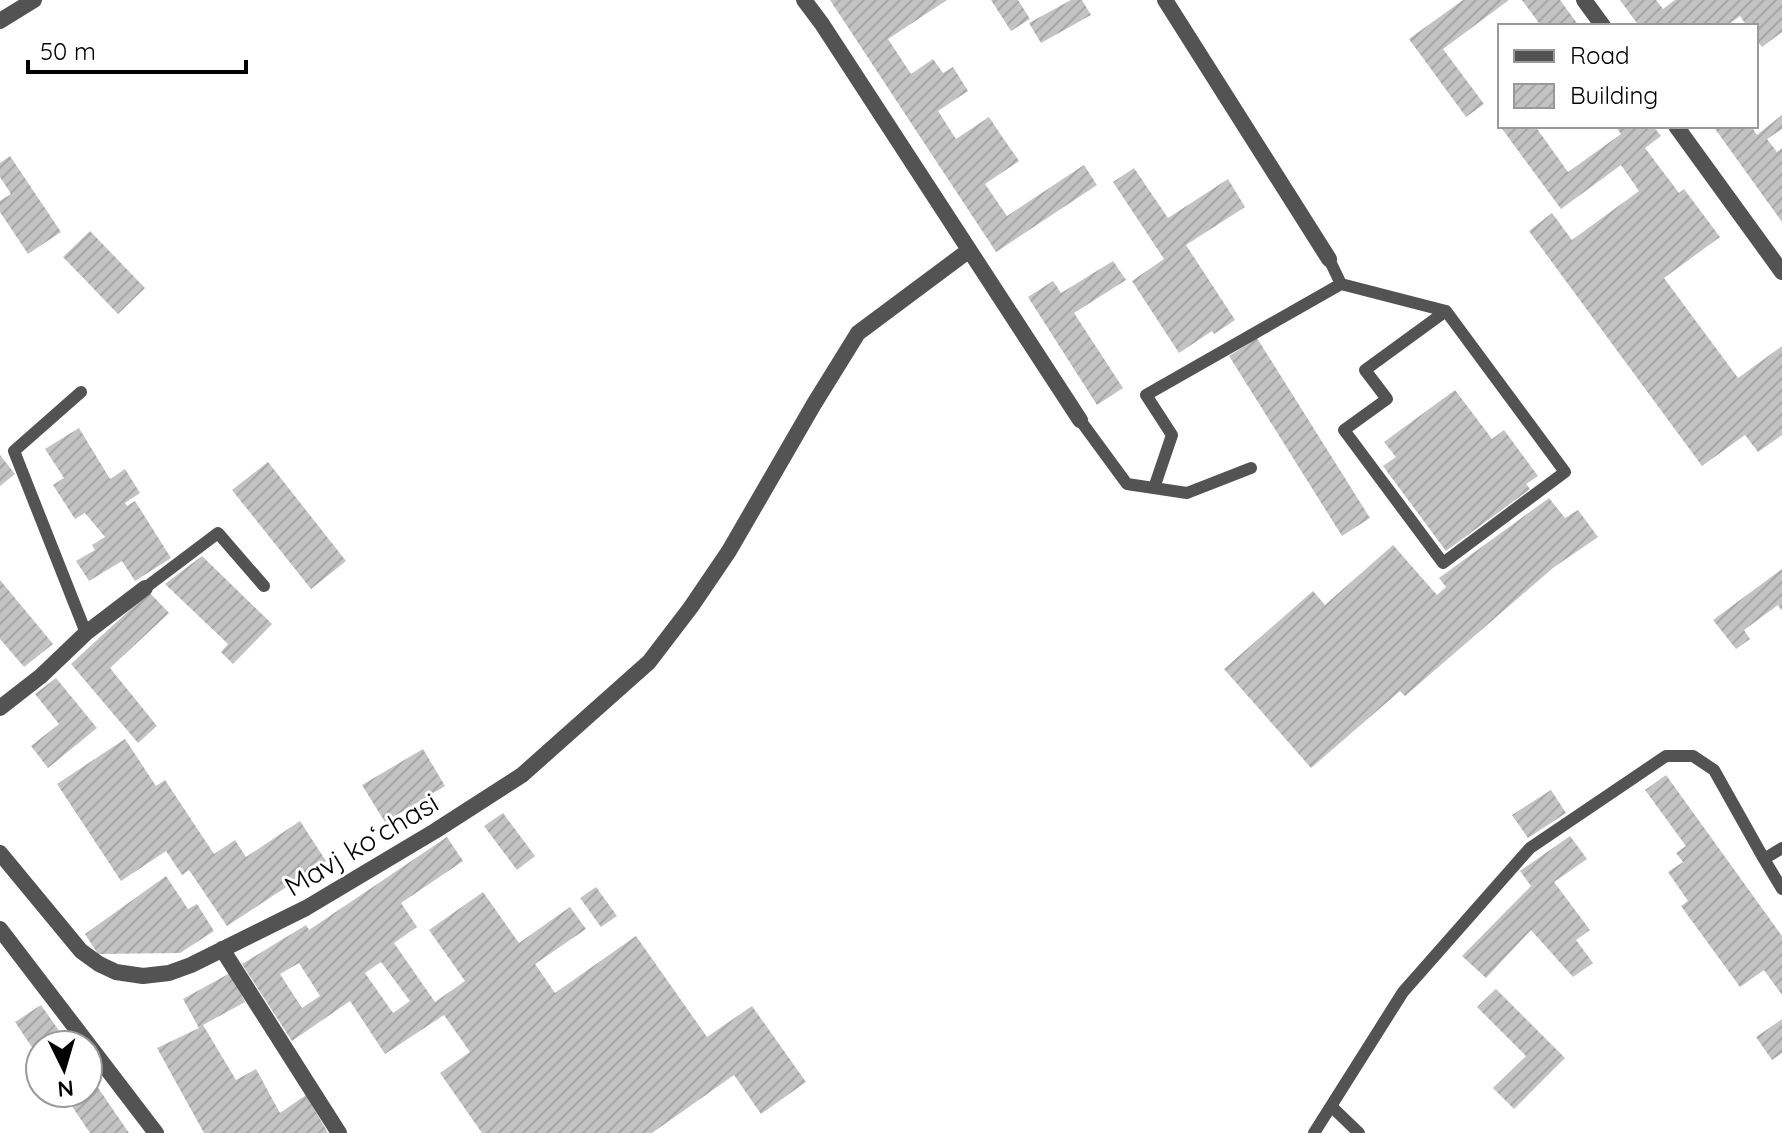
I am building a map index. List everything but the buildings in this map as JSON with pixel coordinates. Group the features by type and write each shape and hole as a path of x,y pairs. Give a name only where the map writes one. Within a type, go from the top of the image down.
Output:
{"street":[{"path":"0,21 34,0"},
{"path":"804,0 1080,420"},
{"path":"1165,0 1329,259"},
{"path":"1584,0 1602,24"},
{"path":"1677,128 1782,272"},
{"name":"Mavj koʻchasi","path":"0,853 81,951 99,964 116,972 143,976 169,973 306,908 522,775 649,662 683,618 729,551 858,333 968,251"},
{"path":"0,708 41,676 86,633 145,588"},
{"path":"0,929 156,1133"},
{"path":"222,949 339,1133"}],"lane":[{"path":"1329,259 1341,284"},
{"path":"1154,488 1172,435 1146,395 1341,284 1446,311 1565,472 1443,563 1344,430 1387,399 1365,370 1446,311"},
{"path":"81,392 14,451 86,633"},
{"path":"1080,420 1127,484 1187,493 1251,468"},
{"path":"145,588 218,533 264,586"},
{"path":"1314,1133 1403,992 1530,848 1666,756 1693,756 1714,770 1782,889"},
{"path":"1764,859 1782,848"},
{"path":"1331,1106 1359,1133"}]}
